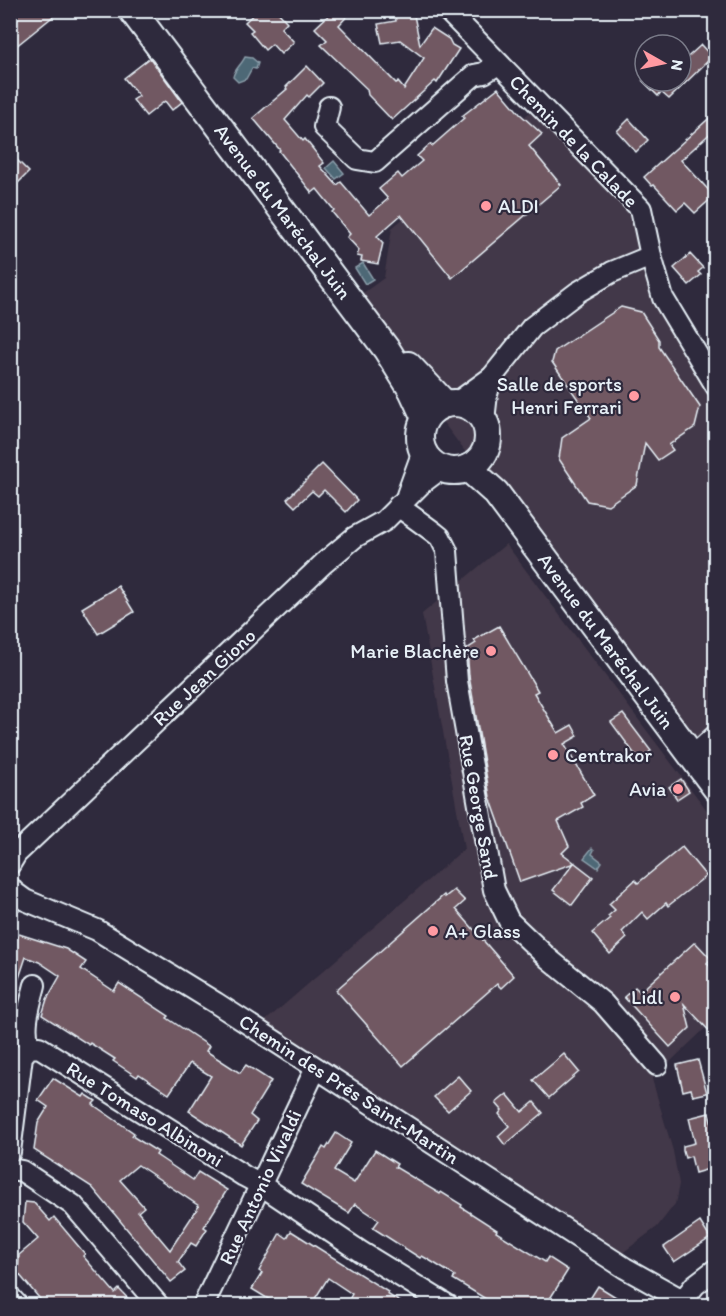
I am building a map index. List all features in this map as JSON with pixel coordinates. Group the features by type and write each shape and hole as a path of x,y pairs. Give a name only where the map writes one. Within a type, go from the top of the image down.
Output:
{"main road":[{"name":"Avenue du Maréchal Juin","path":"132,10 387,350 407,381 442,408"},
{"name":"Avenue du Maréchal Juin","path":"143,10 442,408"},
{"path":"467,405 484,420 487,442 475,460 450,470 432,460 420,434 442,408 467,405"},
{"name":"Avenue du Maréchal Juin","path":"475,460 496,493 716,788"}],"street":[{"name":"Chemin de la Calade","path":"447,10 641,209 663,298 716,386"},
{"path":"329,107 324,127 357,159 375,162 474,75 484,73 493,58"},
{"path":"442,408 492,377 532,327 550,313 596,280 651,256"},
{"path":"484,420 487,394 492,377"},
{"path":"402,503 432,460"},
{"name":"Rue Jean Giono","path":"10,864 16,854 324,563 355,537 384,521 402,503"},
{"name":"Rue George Sand","path":"402,503 440,537 447,551 457,681 494,890 509,921 549,959 603,1003 657,1065"},
{"path":"693,757 716,735"},
{"name":"Chemin des Prés Saint-Martin","path":"10,887 25,900 97,930 626,1268 688,1302"},
{"path":"10,1152 22,1056 29,1048 25,1034 26,1018 35,985"},
{"name":"Rue Tomaso Albinoni","path":"29,1048 39,1047 261,1185 361,1252 449,1305"},
{"name":"Rue Antonio Vivaldi","path":"203,1305 316,1068"},
{"path":"10,1169 22,1171 74,1205 159,1305"},
{"path":"688,1302 695,1285 716,1269"},
{"path":"10,1296 18,1305"}],"shaded area":[{"path":"535,108 633,208 715,393 715,719 687,747 352,301 384,278 392,228"},
{"path":"506,544 715,821 715,1019 652,1079 673,1151 679,1184 675,1204 657,1227 621,1254 255,1030 464,849 422,614"}],"water":[{"path":"245,57 252,58 258,63 256,69 252,68 246,79 238,82 233,77"},
{"path":"334,161 344,173 336,179 326,168"},
{"path":"363,263 373,279 365,284 355,268"},
{"path":"592,848 594,850 592,854 602,862 598,868 584,858"}],"building":[{"path":"10,10 61,10 10,51"},
{"path":"258,10 276,10 287,22 281,28 294,42 281,54 272,44 265,50 250,32 253,30 245,22"},
{"path":"334,10 353,10 339,25 404,89 424,58 400,40 382,43 378,24 396,21 394,10 413,10 420,45 432,28 459,49 437,83 435,81 392,120 368,95 367,89 321,45 327,40 315,28"},
{"path":"701,45 712,57 693,76 693,52"},
{"path":"150,58 182,102 172,110 165,101 146,116 133,100 139,96 124,78"},
{"path":"307,66 323,83 309,97 307,95 285,120 303,141 305,139 324,163 320,166 337,185 341,182 369,215 388,199 379,189 398,173 402,178 422,161 417,156 430,144 432,146 464,118 462,116 498,88 520,114 542,134 529,146 561,185 452,278 401,215 377,236 383,243 378,264 361,261 362,257 357,256 359,250 347,237 350,234 332,212 334,210 317,189 312,193 253,118 287,89 286,87"},
{"path":"662,93 675,93 669,99"},
{"path":"716,112 716,128 681,160 714,196 695,213 685,203 677,210 644,177"},
{"path":"629,119 648,140 636,152 617,131"},
{"path":"10,153 29,172 10,191"},
{"path":"690,254 703,268 698,272 701,275 689,285 674,268"},
{"name":"Salle de sports Henri Ferrari","path":"621,307 641,312 659,340 659,347 700,407 695,427 669,445 673,450 658,460 645,443 637,485 608,505 587,501 559,459 562,438 591,418 552,362 555,351"},
{"path":"322,464 357,500 346,512 324,490 318,496 312,491 295,507 287,499"},
{"path":"118,586 134,612 98,634 82,608"},
{"path":"499,626 538,691 534,693 558,733 572,725 578,736 564,744 594,795 581,803 583,807 558,821 569,846 562,853 593,877 572,905 553,890 574,863 520,882 490,797 469,676 467,649 476,643 474,640"},
{"path":"623,714 651,751 639,760 611,722"},
{"path":"681,779 689,791 677,799 669,787"},
{"path":"682,847 706,876 668,906 666,903 648,919 642,912 622,932 627,938 610,954 592,933 610,918 608,916 615,910 609,904 635,880 638,883"},
{"path":"454,890 465,901 456,909 514,976 501,988 497,984 403,1066 336,990 444,895 445,897"},
{"path":"19,934 66,949 86,962 81,969 114,991 119,983 169,1016 167,1018 209,1046 206,1051 240,1073 246,1065 271,1081 250,1115 257,1121 241,1145 189,1111 211,1076 190,1063 169,1094 139,1074 137,1077 113,1061 115,1059 42,1015 47,999 60,976 39,962 26,957 13,996 10,996 10,957"},
{"name":"Lidl","path":"695,942 711,959 707,963 716,973 716,1038 684,1004 690,1028 670,1047 624,997 635,987 640,992"},
{"path":"564,1054 579,1072 549,1098 533,1080"},
{"path":"698,1060 707,1093 693,1096 691,1089 683,1091 677,1065"},
{"path":"458,1076 471,1091 448,1111 434,1097"},
{"path":"53,1078 83,1097 85,1094 96,1101 93,1104 95,1106 134,1133 132,1136 158,1152 156,1155 193,1180 198,1172 227,1190 204,1227 207,1229 196,1246 191,1243 178,1262 185,1271 171,1282 92,1187 34,1150 38,1123 48,1107 38,1100","holes":["138,1165 199,1206 170,1250 138,1212 144,1207 120,1180"]},
{"path":"507,1094 522,1112 534,1102 543,1113 505,1145 498,1136 509,1126 499,1114 502,1110 496,1103"},
{"path":"709,1113 716,1139 716,1167 695,1173 691,1156 685,1158 683,1151 683,1146 695,1143 689,1118"},
{"path":"336,1133 351,1143 334,1171 354,1183 375,1150 397,1164 395,1167 462,1205 461,1207 497,1230 496,1232 545,1262 548,1257 568,1270 546,1305 502,1305 495,1302 494,1304 453,1279 455,1276 422,1256 420,1258 373,1228 379,1220 355,1204 349,1213 301,1184 323,1147 326,1149"},
{"path":"25,1202 34,1203 50,1221 54,1217 115,1293 119,1289 134,1305 45,1305 18,1273 19,1255 38,1239 23,1222"},
{"path":"700,1222 710,1238 674,1262 664,1247"},
{"path":"291,1231 405,1305 346,1305 352,1294 328,1278 311,1305 278,1305 252,1289 280,1233 287,1238"},
{"path":"598,1286 629,1305 586,1305"}],"place":[{"name":"ALDI","path":"486,206"},
{"name":"Salle de sports Henri Ferrari","path":"634,396"},
{"name":"Marie Blachère","path":"491,651"},
{"name":"Centrakor","path":"553,755"},
{"name":"Avia","path":"678,789"},
{"name":"A+ Glass","path":"433,931"},
{"name":"Lidl","path":"675,997"}]}
